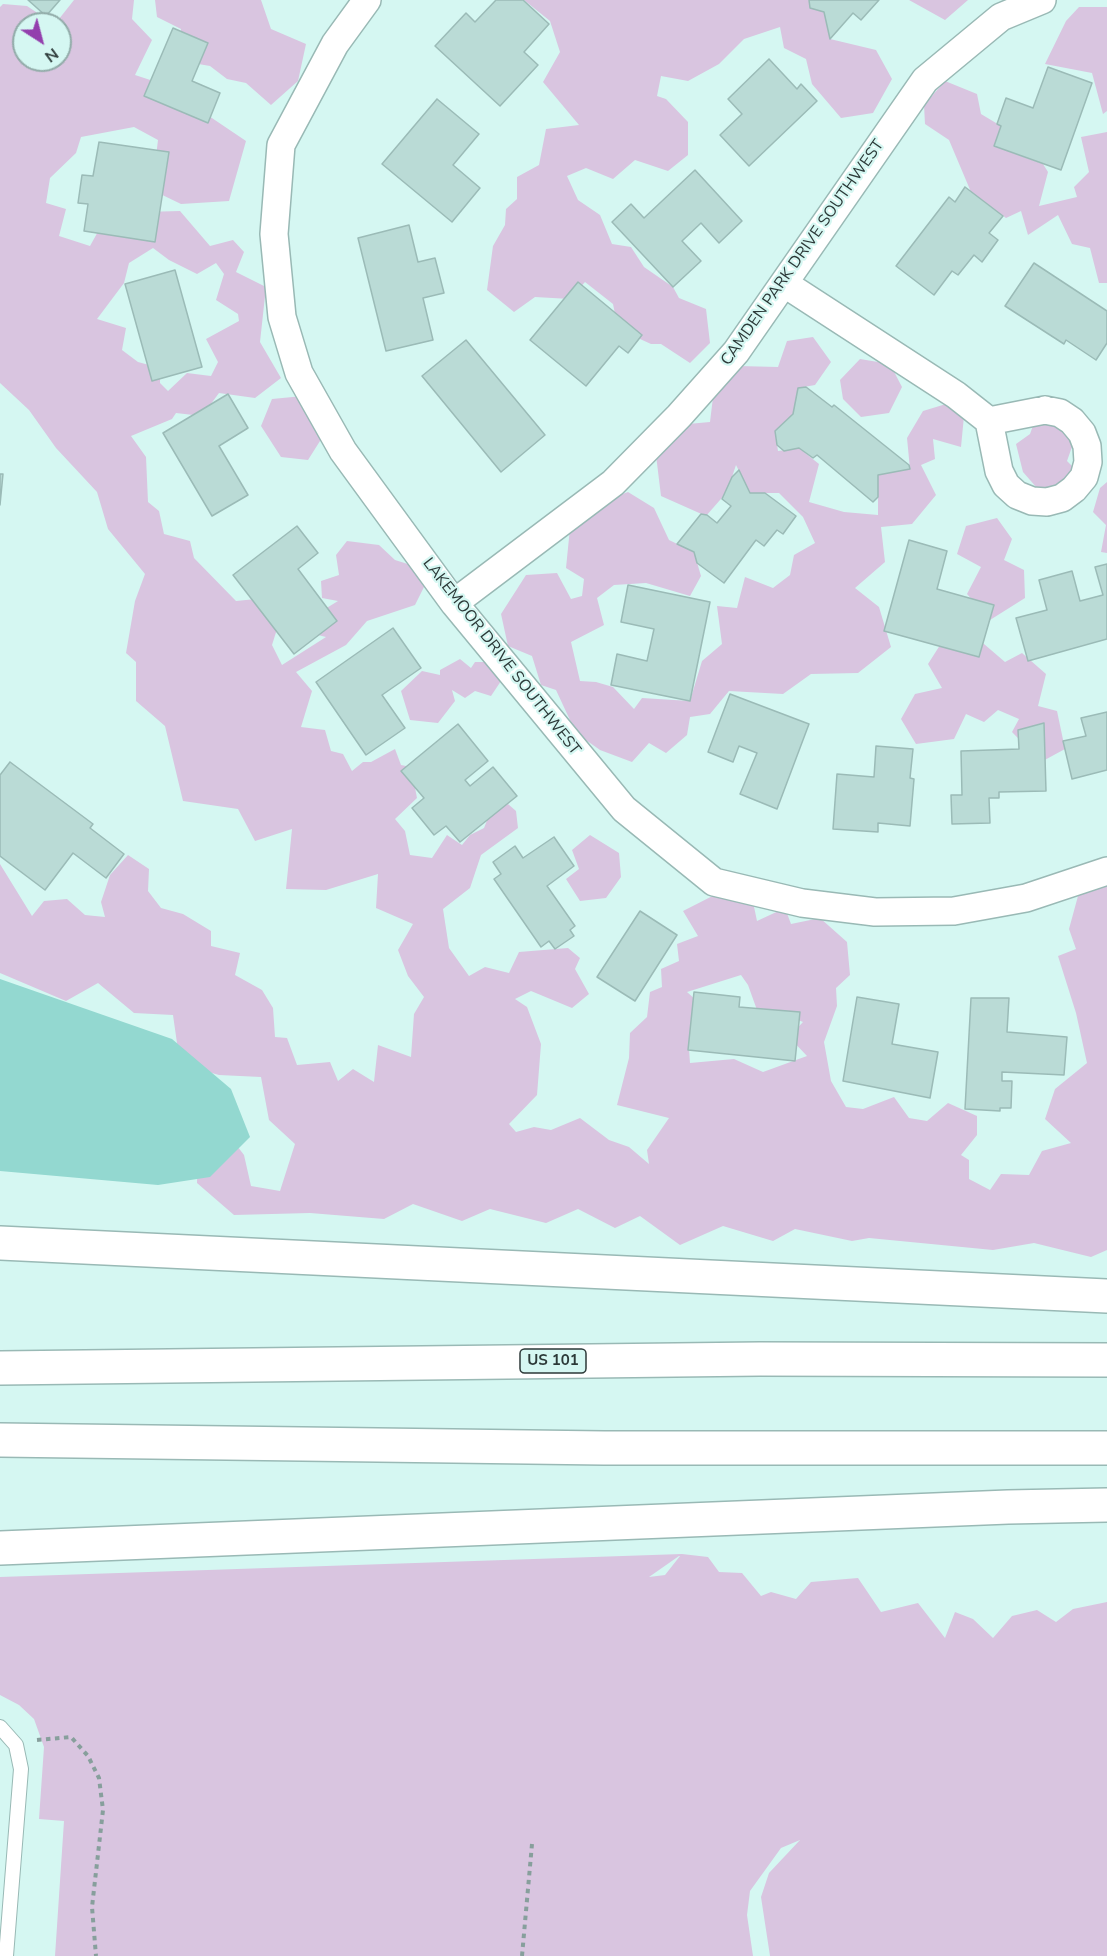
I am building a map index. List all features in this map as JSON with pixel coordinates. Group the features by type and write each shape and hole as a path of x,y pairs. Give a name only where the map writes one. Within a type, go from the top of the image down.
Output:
{"highway":[{"path":"0,1243 1107,1296"},
{"name":"US 101","path":"0,1368 736,1359 1107,1360"},
{"path":"0,1440 604,1448 1107,1448"},
{"path":"0,1548 1008,1507 1107,1505"}],"street":[{"name":"LAKEMOOR DRIVE SOUTHWEST","path":"367,0 335,44 281,145 274,234 282,317 299,373 343,451 454,603 624,809 714,882 802,903 865,911 954,911 1026,898 1107,871"},
{"name":"CAMDEN PARK DRIVE SOUTHWEST","path":"454,603 613,483 679,416 736,352 925,80 1001,17 1042,0"},
{"path":"784,284 956,395 989,421"}],"lane":[{"path":"0,1727 16,1745 21,1769 6,1956"}],"path":[{"path":"16,1745 48,1738 71,1737 88,1756 99,1778 103,1810 93,1907 96,1956"},
{"path":"522,1956 532,1844"}],"shaded area":[{"path":"74,0 134,0 132,19 152,40 135,75 190,93 203,112 246,141 229,201 181,204 152,190 158,140 134,127 81,137 76,153 50,178 46,203 66,209 59,236 90,246 100,228 144,212 180,211 210,246 233,240 244,252 236,272 266,287 260,342 281,378 255,398 219,393 202,416 176,413 172,419 131,436 146,457 148,502 159,511 164,534 190,541 194,558 236,601 256,599 278,626 272,645 282,665 326,637 318,635 325,609 338,601 322,598 321,581 339,575 336,555 347,541 379,545 395,560 414,566 425,585 415,605 367,621 346,645 296,672 312,691 301,727 325,730 331,751 343,754 352,771 363,762 371,762 395,749 401,765 411,767 417,798 395,819 405,831 410,855 432,858 447,835 462,845 470,835 484,828 492,808 508,804 516,811 518,828 481,855 470,888 443,909 449,948 469,976 485,967 509,973 519,952 568,948 580,958 575,969 589,994 572,1008 531,991 515,999 527,1007 541,1044 537,1095 509,1124 516,1132 534,1127 551,1130 580,1118 609,1140 629,1147 649,1164 647,1150 669,1118 617,1105 629,1058 630,1033 647,1017 650,992 662,987 661,969 679,961 677,944 698,936 683,911 748,878 757,921 785,908 791,924 820,918 847,942 850,975 836,988 837,1006 824,1042 831,1081 846,1107 863,1109 894,1097 909,1118 927,1121 948,1103 977,1116 977,1135 961,1155 969,1160 969,1179 990,1190 1001,1174 1029,1175 1042,1151 1071,1143 1045,1119 1055,1089 1087,1063 1076,1013 1058,956 1076,949 1069,929 1078,896 1107,879 1107,1250 1091,1257 1034,1243 993,1250 869,1238 852,1241 795,1229 773,1241 723,1226 680,1245 640,1216 615,1228 578,1209 546,1223 490,1209 462,1221 413,1204 384,1219 310,1213 234,1215 197,1183 198,1142 228,1134 244,1155 251,1186 280,1191 295,1144 269,1120 261,1077 219,1075 180,1064 173,1015 134,1013 98,983 66,1001 0,973 0,864 32,916 44,901 67,899 85,915 105,917 101,902 110,875 128,855 149,869 148,891 161,908 183,914 211,931 211,946 240,953 235,975 262,990 273,1008 275,1037 287,1038 297,1065 330,1062 338,1081 353,1069 374,1082 378,1045 411,1057 414,1014 424,997 408,976 398,950 413,924 376,908 378,874 326,890 286,889 292,829 255,841 238,809 183,801 165,726 136,701 136,662 126,653 135,601 145,574 108,529 97,492 56,448 29,410 0,383 0,7 3,4 27,6 36,12 12,12 12,72 72,72 72,12 64,12","holes":["153,248 169,260 197,274 216,263 224,274 216,300 238,314 239,321 206,339 218,362 211,376 187,373 168,391 160,383 160,368 138,362 122,350 126,328 97,319 124,283 129,263","741,975 748,985 757,1010 791,1017 803,1022 789,1037 807,1056 763,1072 734,1059 690,1063 689,1049 706,1009 687,992"]},
{"path":"155,0 261,0 271,29 306,44 298,81 271,105 246,83 227,79 210,66 181,61 181,29 157,17"},
{"path":"524,0 809,0 810,8 824,12 830,39 876,50 892,79 873,113 841,118 812,84 806,59 784,48 780,27 744,39 719,64 688,81 661,76 657,96 666,99 688,122 688,155 668,171 635,160 613,179 586,168 567,176 578,200 600,215 612,244 631,247 644,267 673,287 679,298 706,309 710,343 690,363 661,344 651,344 618,329 613,304 585,282 570,299 535,297 514,312 487,290 493,246 505,225 506,209 517,199 517,177 539,165 546,129 579,125 543,82 560,52 550,21"},
{"path":"909,0 968,0 945,20"},
{"path":"1079,7 1107,7 1107,111 1103,114 1092,73 1045,64 1066,21"},
{"path":"945,81 977,94 981,114 1001,126 994,146 1043,164 1048,172 1039,206 1077,197 1074,187 1089,172 1081,137 1107,132 1107,283 1099,283 1090,248 1072,244 1058,215 1028,235 1021,211 1006,218 971,192 949,140 925,124 924,105"},
{"path":"813,337 831,362 815,385 798,388 793,414 775,431 778,451 799,448 819,464 809,502 844,512 878,515 878,475 910,469 907,438 923,411 946,404 964,416 961,447 933,439 935,459 921,465 936,495 912,524 881,527 885,562 855,588 879,607 891,647 858,673 811,674 783,694 729,691 710,714 690,717 687,735 666,753 649,743 632,762 600,750 576,733 556,690 541,685 532,656 508,646 501,614 526,575 557,573 571,599 582,596 584,579 566,568 570,528 606,500 628,492 654,508 669,540 694,552 701,576 690,596 646,583 614,585 597,598 604,625 571,642 580,681 596,682 613,687 634,709 642,698 690,701 702,661 722,644 717,606 737,608 745,577 773,588 790,575 794,555 815,543 803,517 779,493 750,493 736,465 727,492 706,516 661,496 656,455 688,424 710,422 714,389 738,366 778,367 787,341"},
{"path":"860,359 890,364 902,387 889,413 861,417 843,399 840,380"},
{"path":"303,396 332,422 308,460 281,457 261,426 272,399"},
{"path":"1035,420 1058,422 1074,441 1067,461 1075,469 1053,495 1037,488 1023,472 1016,444 1030,434"},
{"path":"1107,482 1107,553 1101,552 1106,525 1093,512 1100,488"},
{"path":"997,518 1012,539 1004,560 1024,570 1025,598 990,620 967,594 981,567 957,554 966,526"},
{"path":"977,638 1005,662 1022,653 1046,674 1038,706 1057,711 1065,749 1041,762 1012,732 1019,719 998,710 984,722 966,714 954,739 916,744 901,719 915,694 942,688 928,664 942,642"},
{"path":"460,659 471,668 475,662 485,662 501,681 491,696 475,691 465,698 452,690 455,701 438,723 410,720 401,691 422,671 440,675 440,670"},
{"path":"590,835 619,853 621,877 606,898 580,901 566,879 579,869 572,850"},
{"path":"682,1554 708,1557 719,1572 742,1573 761,1596 771,1592 796,1599 811,1582 858,1578 881,1612 918,1603 945,1638 955,1612 973,1619 993,1638 1012,1616 1037,1610 1056,1622 1073,1609 1107,1602 1107,1956 770,1956 761,1897 769,1873 800,1840 781,1848 750,1891 747,1915 753,1956 55,1956 64,1821 39,1819 44,1747 34,1719 19,1705 0,1695 0,1577","holes":["680,1556 665,1575 649,1577"]}],"water":[{"path":"0,979 172,1039 231,1089 250,1137 210,1177 158,1185 0,1171"}],"building":[{"path":"28,0 60,0 50,12 42,12"},
{"path":"496,0 523,0 549,24 524,52 538,65 500,106 435,46 466,13 475,22"},
{"path":"809,0 879,0 861,20 853,13 830,39 824,12 810,8"},
{"path":"173,28 208,43 192,81 220,93 208,123 144,96"},
{"path":"769,59 797,89 801,84 817,101 749,166 720,135 742,114 728,99"},
{"path":"1048,67 1092,83 1061,170 994,146 1001,126 997,124 1006,98 1033,108"},
{"path":"437,99 479,134 453,165 480,188 452,222 382,164"},
{"path":"99,142 169,152 155,242 84,231 88,204 78,203 82,175 93,176"},
{"path":"695,170 742,221 719,243 701,223 682,241 701,261 673,287 612,222 631,204 644,218"},
{"path":"965,187 1003,216 989,233 998,240 982,262 974,255 958,275 952,271 934,295 896,266 949,197 955,202"},
{"path":"409,225 418,262 435,258 444,293 423,298 433,340 386,351 358,238"},
{"path":"1034,263 1107,311 1107,343 1096,360 1066,340 1064,344 1005,306"},
{"path":"175,270 202,367 152,381 125,284"},
{"path":"578,282 642,335 628,353 619,346 586,386 530,340"},
{"path":"466,340 545,435 501,472 422,376"},
{"path":"806,387 832,407 834,405 909,465 910,469 878,475 878,497 873,502 817,455 813,458 799,448 784,451 777,445 775,431 793,414 798,388"},
{"path":"228,394 248,428 219,446 248,495 212,516 163,433"},
{"path":"739,470 750,493 765,493 796,516 783,534 777,530 764,546 756,540 724,583 697,563 694,552 677,544 701,514 707,515 717,523 731,506 722,499 732,477"},
{"path":"0,474 3,474 0,505"},
{"path":"297,526 318,553 298,569 337,621 294,654 233,575"},
{"path":"909,540 947,551 937,589 994,605 979,657 884,631"},
{"path":"1107,564 1107,639 1028,661 1016,618 1047,610 1039,580 1072,571 1080,601 1103,595 1095,567"},
{"path":"628,585 710,602 690,701 611,685 617,654 647,661 654,629 621,622"},
{"path":"393,628 421,668 382,695 405,728 366,755 316,682"},
{"path":"730,694 809,724 777,809 740,794 757,753 739,746 733,762 708,752"},
{"path":"1107,712 1107,770 1072,779 1063,741 1086,736 1081,718"},
{"path":"1044,723 1046,791 999,792 999,798 989,798 990,823 952,824 951,795 962,795 961,751 1019,749 1018,730"},
{"path":"458,724 488,761 465,780 470,786 493,767 517,796 460,842 446,826 434,835 412,808 424,798 401,771"},
{"path":"876,746 913,749 910,778 914,779 910,826 878,823 878,832 833,829 837,774 874,777"},
{"path":"10,762 93,824 90,828 124,854 106,878 73,853 45,890 0,856 0,775"},
{"path":"554,837 574,866 547,886 575,926 570,930 574,936 555,949 549,941 541,947 494,879 501,874 493,862 515,846 523,858"},
{"path":"640,911 677,935 635,1001 597,977"},
{"path":"694,992 740,997 739,1007 800,1012 795,1061 688,1050"},
{"path":"857,997 899,1004 892,1044 938,1052 930,1098 843,1081"},
{"path":"971,998 1009,998 1007,1032 1067,1037 1064,1075 1002,1072 1002,1081 1012,1081 1011,1108 1000,1108 1000,1111 965,1109"}]}
